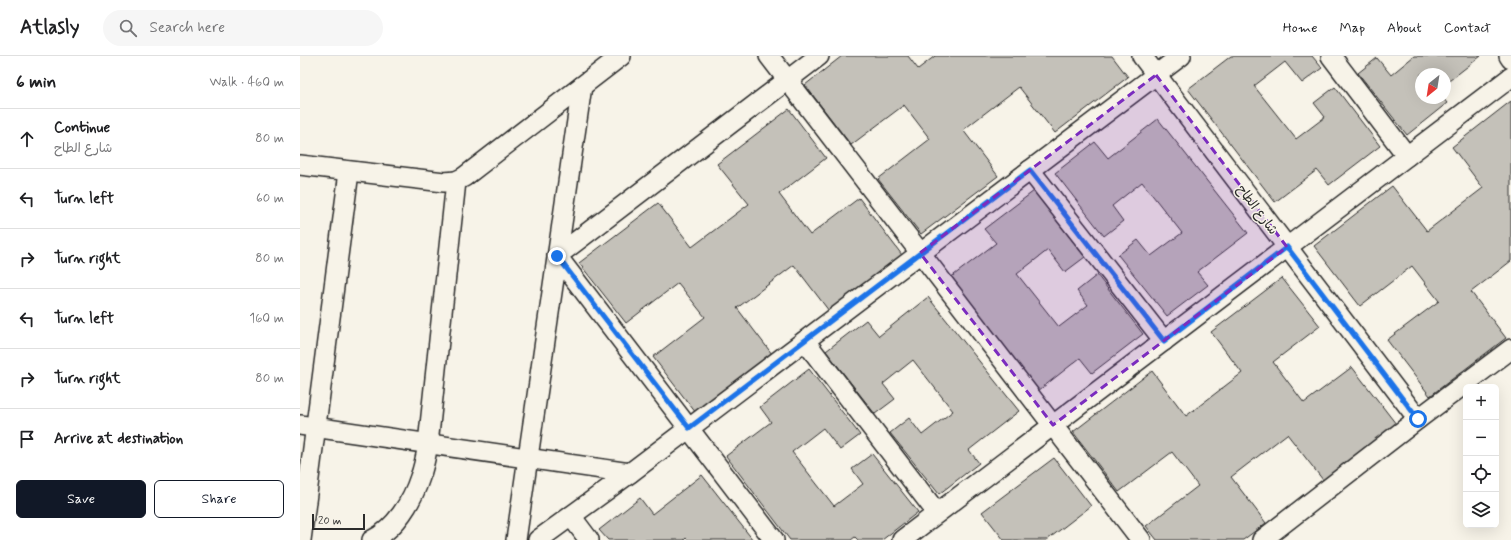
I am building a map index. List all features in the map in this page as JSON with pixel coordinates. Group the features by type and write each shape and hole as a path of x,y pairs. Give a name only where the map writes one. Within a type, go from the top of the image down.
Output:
{"street":[{"path":"300,166 444,182 456,181 621,56"},
{"path":"769,56 1141,540"},
{"path":"557,256 819,56"},
{"name":"شارع الطاح","path":"1142,56 1418,419"},
{"path":"538,540 630,473 1181,56"},
{"path":"1331,56 1407,156"},
{"path":"902,540 1511,77"},
{"path":"516,540 582,86"},
{"path":"1030,170 1164,341"},
{"path":"301,540 308,426 349,172"},
{"path":"372,540 380,536 398,518 408,504 420,478 428,444 456,181"},
{"path":"557,256 774,540"},
{"path":"805,340 937,514"},
{"path":"1262,540 1418,419 1511,350"},
{"path":"308,426 630,473"},
{"path":"571,516 589,540"}],"highlighted area":[{"path":"1156,75 1287,247 1053,425 920,253"}],"building":[{"path":"842,56 908,56 918,69 935,56 1112,56 1128,77 1055,133 1019,87 963,130 998,176 921,234 878,179 930,139 904,105 851,145 805,85"},
{"path":"1231,56 1312,56 1322,68 1302,83 1285,62 1254,86 1296,139 1325,117 1314,103 1335,87 1380,146 1329,185 1317,170 1275,202 1188,89"},
{"path":"1414,56 1481,56 1451,79 1451,68 1415,68 1415,104 1446,104 1407,135 1358,73 1377,58 1391,75"},
{"path":"1511,101 1511,261 1471,292 1506,338 1430,396 1387,340 1439,301 1412,266 1360,306 1314,246 1392,186 1427,231 1483,188 1452,147"},
{"path":"789,109 826,158 779,194 810,235 859,198 902,255 829,311 794,265 737,308 772,354 696,413 653,357 705,317 678,283 626,323 579,263 658,203 692,247 749,204 717,164"},
{"path":"1158,119 1248,233 1197,272 1208,285 1167,316 1118,255 1138,240 1151,256 1182,233 1142,182 1112,206 1123,221 1104,236 1055,173 1095,142 1108,158"},
{"path":"1034,191 1085,257 1065,272 1048,250 1017,274 1059,327 1088,305 1077,291 1097,275 1143,334 1092,373 1080,358 1038,391 950,278 996,243 984,229"},
{"path":"1282,278 1320,326 1273,362 1304,403 1352,367 1396,424 1323,480 1287,434 1231,477 1266,523 1243,540 1157,540 1146,526 1198,486 1172,452 1119,492 1073,432 1152,371 1186,416 1242,373 1211,332"},
{"path":"928,297 1019,411 969,450 979,463 939,494 890,433 909,418 922,435 953,411 913,360 883,384 895,399 875,414 826,351 866,320 879,336"},
{"path":"809,369 860,435 840,450 823,428 792,452 834,506 863,484 852,469 872,454 918,512 882,540 858,540 855,537 851,540 790,540 726,456 771,422 760,407"},
{"path":"1054,458 1091,506 1047,540 1004,540 982,512"},
{"path":"702,475 753,540 688,540 686,538 684,540 608,540 599,530 640,498 652,514"}],"route":[{"path":"557,256 689,428 1030,170 1164,341 1287,247 1418,419"}]}
